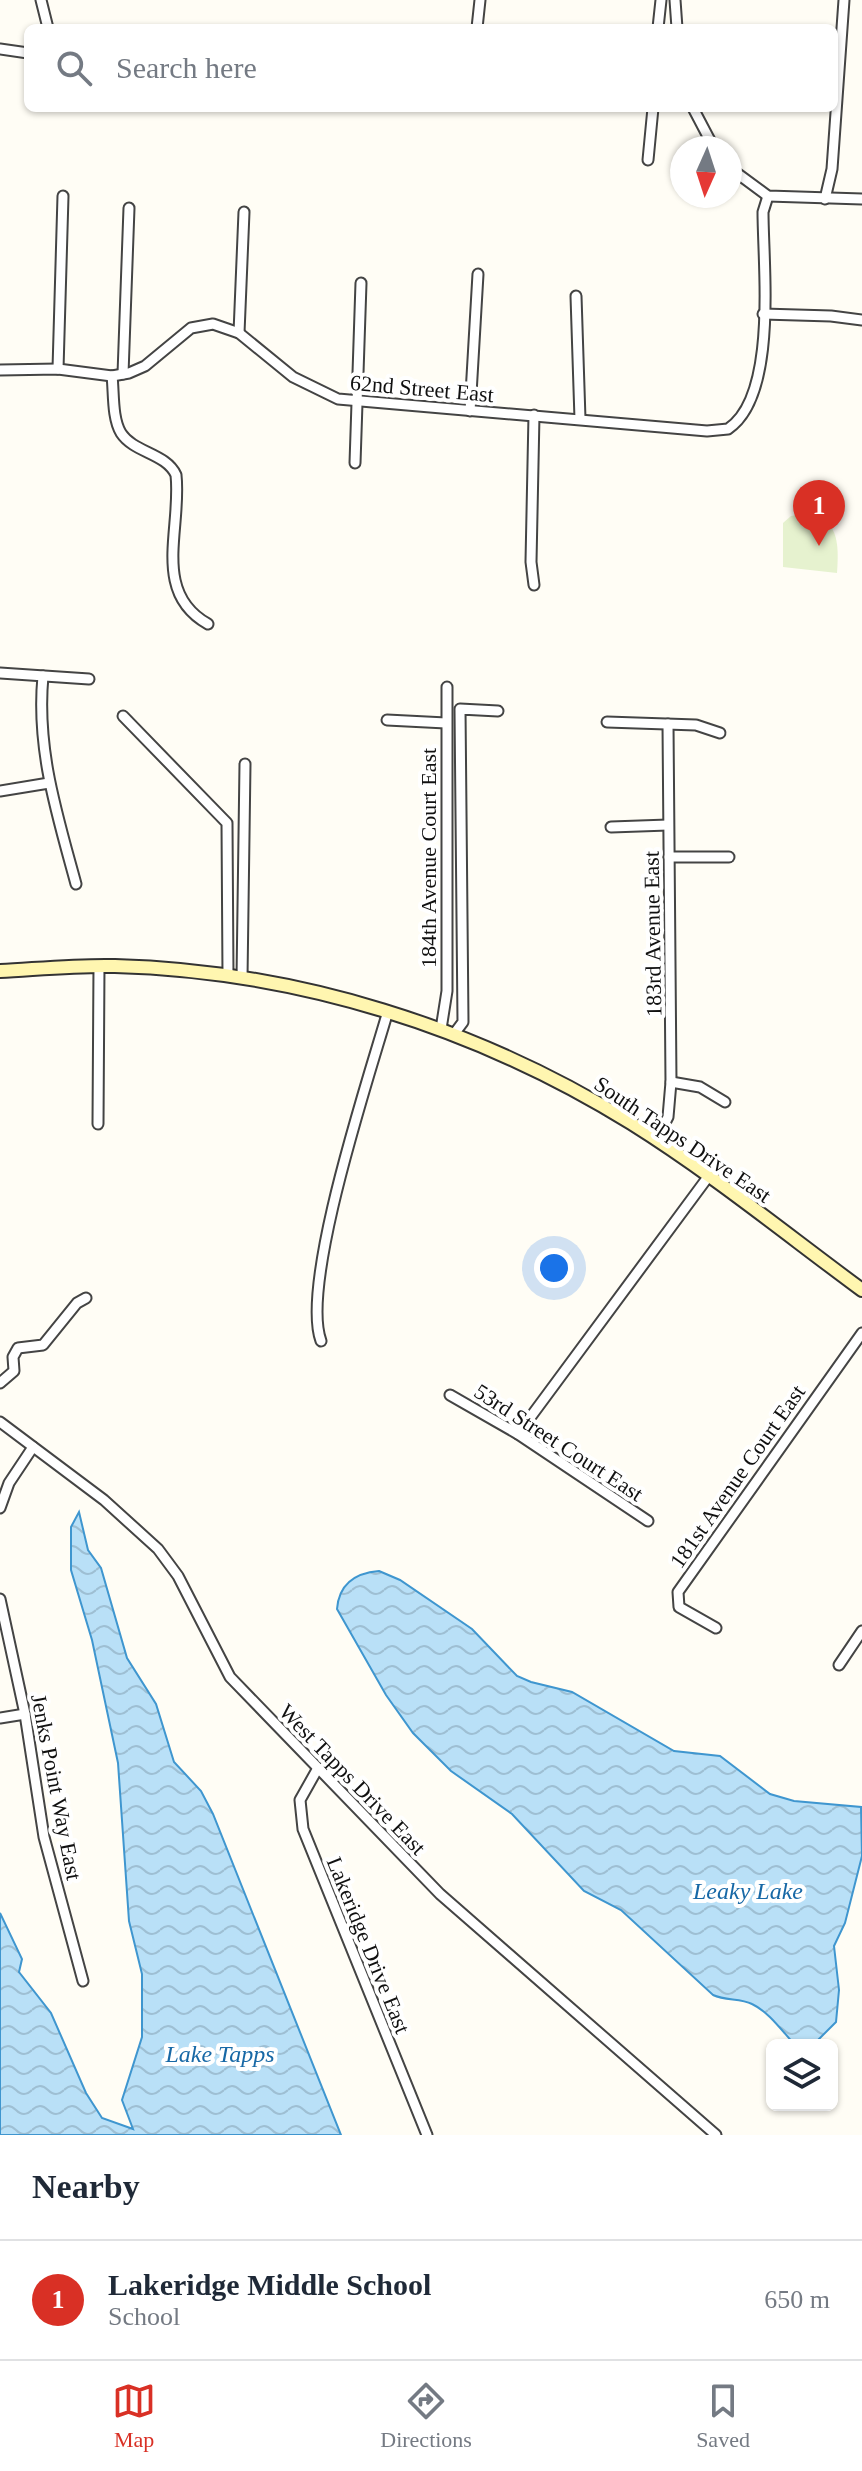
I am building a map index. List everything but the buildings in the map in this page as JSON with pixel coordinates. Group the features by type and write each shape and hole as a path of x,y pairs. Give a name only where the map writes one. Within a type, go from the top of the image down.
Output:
{"street":[{"path":"41,0 47,24"},
{"path":"477,24 480,0"},
{"path":"658,24 661,0"},
{"path":"675,0 677,24"},
{"path":"838,84 844,0"},
{"path":"0,49 24,52"},
{"path":"648,160 653,112"},
{"path":"695,112 708,136"},
{"path":"825,199 832,169 836,112"},
{"path":"742,177 768,196 862,199"},
{"path":"58,369 63,196"},
{"path":"768,196 763,212 763,314 862,320"},
{"path":"123,374 129,208"},
{"path":"239,333 244,212"},
{"path":"470,411 478,274"},
{"path":"355,463 361,283"},
{"path":"576,296 580,419"},
{"name":"62nd Street East","path":"0,370 58,369 112,376 123,374 145,366 197,325 219,325 239,333 293,377 328,396 357,402 707,431 734,425 748,406 758,377 763,314"},
{"path":"112,376 121,432 130,442 170,465 176,475 174,582 180,601 192,615 208,624"},
{"path":"536,416 534,585 531,562 536,416"},
{"path":"0,673 89,679"},
{"path":"43,676 41,732 49,783 76,884"},
{"name":"184th Avenue Court East","path":"441,1029 447,991 447,687"},
{"path":"454,1034 463,1022 460,709 498,711"},
{"path":"123,716 227,823 228,976"},
{"path":"387,720 446,723"},
{"path":"607,722 696,725 720,733"},
{"name":"183rd Avenue East","path":"656,1140 668,1117 671,1082 668,724"},
{"path":"242,978 245,764"},
{"path":"0,791 49,783"},
{"path":"611,827 668,825"},
{"path":"669,857 729,857"},
{"path":"98,1124 99,966"},
{"name":"South Tapps Drive East","path":"0,971 99,966 228,976 388,1011 441,1029 572,1089 656,1140 862,1290"},
{"path":"321,1341 317,1330 318,1302 327,1231 388,1011"},
{"path":"671,1082 700,1087 725,1102"},
{"path":"518,1434 708,1177"},
{"path":"0,1383 14,1371 13,1357 18,1348 43,1345 77,1303 86,1298"},
{"name":"181st Avenue Court East","path":"716,1628 679,1607 678,1592 862,1333"},
{"name":"53rd Street Court East","path":"450,1395 518,1434 648,1521"},
{"name":"West Tapps Drive East","path":"0,1422 104,1500 158,1549 178,1576 216,1656 230,1677 460,1914 716,2135"},
{"path":"0,1508 9,1483 33,1447"},
{"name":"Jenks Point Way East","path":"0,1599 25,1714 44,1837 83,1981"},
{"path":"839,1665 862,1631"},
{"path":"0,1718 25,1714"},
{"name":"Lakeridge Drive East","path":"318,1768 300,1800 303,1829 427,2135"}],"green space":[{"path":"803,514 824,520 830,526 837,542 837,573 783,567 783,523 791,516"}],"water":[{"name":"Lake Tapps","path":"79,1512 88,1550 101,1568 127,1658 156,1704 174,1762 201,1791 213,1814 341,2135 0,2135 0,1913 22,1959 19,1972 51,2013 86,2093 102,2118 133,2129 122,2100 142,2037 142,1974 129,1921 118,1763 92,1640 71,1570 71,1527"},
{"name":"Leaky Lake","path":"379,1571 400,1580 472,1629 517,1676 572,1692 674,1751 720,1756 770,1794 794,1801 861,1807 862,1856 845,1923 834,1946 839,1990 836,2022 819,2039 790,2039 758,2007 713,1995 621,1910 584,1891 512,1814 451,1771 413,1733 386,1695 337,1609 345,1587 363,1574"}],"place":[{"name":"Lakeridge Middle School","path":"819,546"}]}
